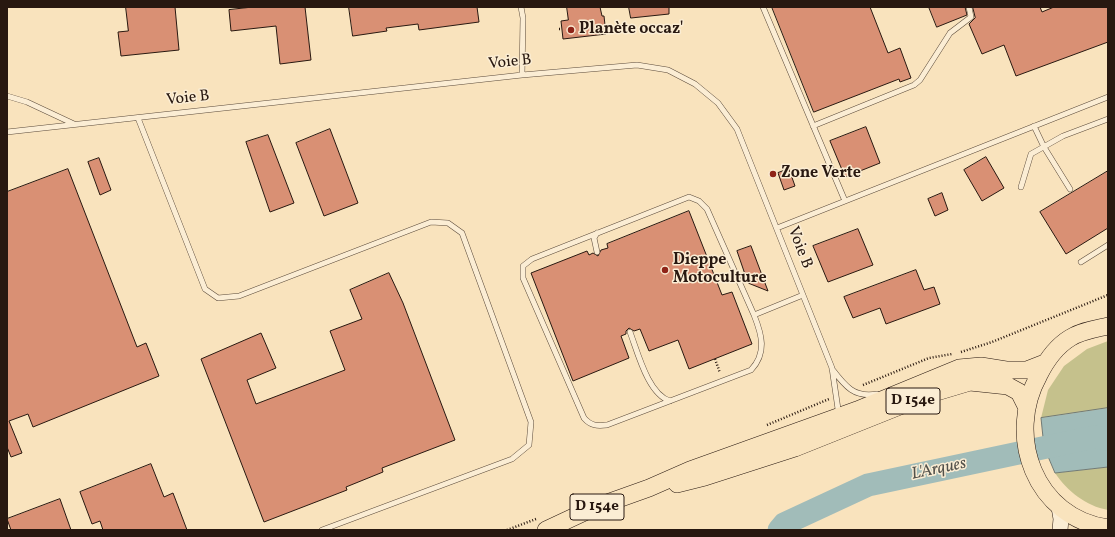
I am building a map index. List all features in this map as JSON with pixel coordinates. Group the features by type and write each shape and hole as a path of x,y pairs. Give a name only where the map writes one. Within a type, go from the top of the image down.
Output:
{"main road":[{"path":"1093,528 1059,507 1043,487 1034,472 1027,456 1024,438 1025,413 1033,384 1045,363 1070,338 1089,330 1108,326"},
{"name":"D 154e","path":"546,530 593,508 649,488 690,470 833,418 959,368 981,366 1006,370 1027,370 1045,363"},
{"name":"D 154e","path":"649,488 706,477 795,448 930,394 970,382 1008,386 1019,392 1025,413"},
{"path":"1059,507 1061,519 1060,530"}],"lane":[{"path":"521,7 523,18 522,74"},
{"path":"763,7 845,201"},
{"path":"813,126 914,85 920,80 950,33 967,22 971,17 969,7"},
{"name":"Voie B","path":"7,132 522,74 637,65 668,70 695,84 718,103 738,129 832,368 838,409 833,418"},
{"path":"7,96 27,102 76,125"},
{"path":"777,228 1108,97"},
{"path":"138,118 205,289 218,298 239,296 431,222 448,223 462,233 531,422 529,445 512,459 322,530"},
{"path":"1021,188 1031,154 1063,136 1108,119"},
{"path":"1034,126 1044,147 1070,189"},
{"path":"681,198 694,198 707,209 754,315 762,333 762,347 757,364 751,370 607,425 595,426 589,424 584,418 523,278 523,266 532,259 681,198"},
{"path":"597,252 594,238 598,232"},
{"path":"1081,262 1108,245"},
{"path":"754,315 803,295"},
{"path":"630,332 651,384 662,396 670,401"},
{"name":"Voie B","path":"832,368 846,386 865,396 880,394 938,371 959,368"}],"path":[{"path":"715,359 723,381"}],"shaded area":[{"path":"1108,341 1108,408 1041,418 1048,390 1064,366 1087,349"},
{"path":"1108,467 1108,510 1092,505 1078,497 1065,486 1055,473"}],"water":[{"path":"1108,408 1108,467 1055,473 1044,447 1041,418"}],"building":[{"path":"126,7 175,7 179,50 121,56 118,32 128,31"},
{"path":"253,7 305,7 311,60 280,64 276,26 231,31 229,10"},
{"path":"349,7 477,7 479,22 419,30 418,24 386,28 387,31 353,36"},
{"path":"567,7 600,7 602,16 604,16 606,34 563,39 561,21 568,20"},
{"path":"629,7 669,7 669,14 631,18"},
{"path":"772,7 870,7 888,53 900,48 911,78 900,82 899,79 814,112"},
{"path":"929,7 965,7 967,15 937,27"},
{"path":"973,7 1040,7 1042,12 1054,7 1108,7 1108,42 1016,76 1004,45 982,54 969,24 975,18"},
{"path":"866,127 880,163 845,177 830,141"},
{"path":"330,129 358,203 324,216 296,143"},
{"path":"268,135 294,203 270,212 246,142"},
{"path":"986,157 1004,188 982,201 964,170"},
{"path":"99,158 111,190 100,195 88,162"},
{"path":"68,169 137,347 146,343 159,376 33,427 28,414 9,421 22,453 11,457 7,447 7,192"},
{"path":"789,169 795,186 784,190 778,173"},
{"path":"1108,171 1108,228 1066,254 1040,212"},
{"path":"942,193 948,210 935,216 928,199"},
{"path":"689,211 722,295 732,292 752,344 689,369 678,340 649,351 640,329 634,331 629,328 626,331 626,334 621,336 629,358 573,381 531,273 587,251 589,255 593,253 598,256 601,250 608,248 607,244"},
{"path":"858,229 873,265 828,282 813,246"},
{"path":"751,246 768,291 748,283 737,251"},
{"path":"916,270 924,290 934,287 940,304 886,324 880,308 853,318 844,297"},
{"path":"389,273 403,303 455,440 382,468 383,472 346,487 347,490 264,522 201,359 261,333 276,368 247,380 256,404 345,370 330,331 362,319 350,290"},
{"path":"151,464 164,497 173,493 187,530 103,530 100,521 92,524 80,492"},
{"path":"60,499 71,530 11,530 7,519"}],"waterway":[{"name":"L'Arques","path":"779,530 784,524 868,485 1094,437 1108,439"}],"place":[{"name":"Planète occaz'","path":"571,30"},
{"name":"Zone Verte","path":"773,174"},
{"name":"Dieppe Motoculture","path":"665,270"}]}
